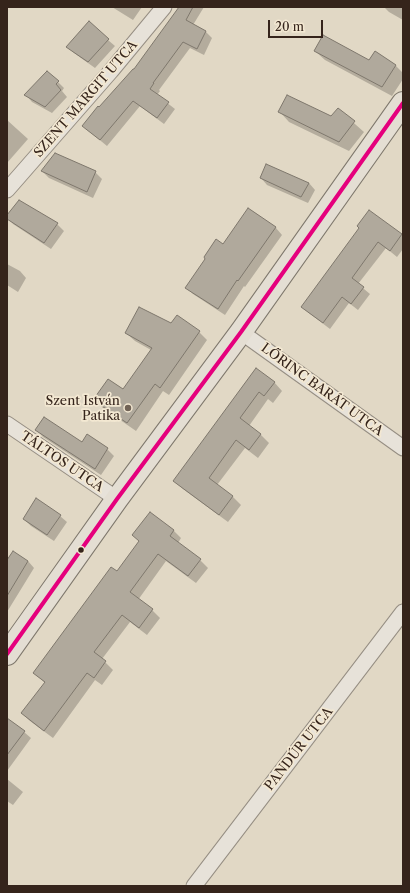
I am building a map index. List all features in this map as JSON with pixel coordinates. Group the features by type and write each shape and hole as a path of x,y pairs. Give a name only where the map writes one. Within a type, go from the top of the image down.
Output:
{"main road":[{"path":"7,654 117,499 241,332 403,103"}],"street":[{"name":"SZENT MARGIT UTCA","path":"7,190 111,71 164,7"},
{"name":"LŐRINC BARÁT UTCA","path":"241,332 403,448"},
{"name":"TÁLTOS UTCA","path":"7,424 117,499"},
{"name":"PANDÚR UTCA","path":"194,886 403,612"}],"building":[{"path":"179,7 193,7 186,20 206,31 197,49 183,42 153,83 150,89 169,102 157,118 133,101 100,140 82,126 98,106 99,107 134,69"},
{"path":"89,21 109,39 88,62 66,47"},
{"path":"323,35 369,60 375,51 396,65 382,87 314,51"},
{"path":"47,71 59,81 56,84 61,90 45,107 24,95"},
{"path":"287,95 331,116 338,108 355,121 339,142 278,112"},
{"path":"55,153 96,171 87,192 41,171"},
{"path":"266,164 309,183 301,197 260,178"},
{"path":"19,200 58,223 44,243 7,219 7,215"},
{"path":"248,208 276,227 238,281 237,280 218,309 185,288 205,259 204,257 216,239 223,244"},
{"path":"369,210 402,234 390,251 378,242 352,278 364,287 351,304 342,297 323,323 301,307 359,228 357,226"},
{"path":"139,307 171,323 177,315 200,331 160,388 155,384 127,423 93,400 108,379 123,389 152,348 125,333"},
{"path":"256,368 275,382 264,396 259,392 240,418 261,434 249,450 236,440 209,478 233,496 219,515 173,481"},
{"path":"44,417 82,442 87,434 108,448 95,469 35,430"},
{"path":"36,498 61,515 47,535 23,519"},
{"path":"150,512 174,530 170,536 201,559 188,576 158,554 130,592 153,609 139,628 122,615 94,652 106,661 94,678 87,673 44,731 21,713 45,682 33,673 111,567 117,571 139,541 132,535"},
{"path":"13,551 28,561 7,596 7,560"},
{"path":"7,718 25,731 7,755"}],"transit line":[{"path":"7,654 117,499 241,332 403,103"}],"place":[{"name":"Szent István Patika","path":"128,408"}]}
